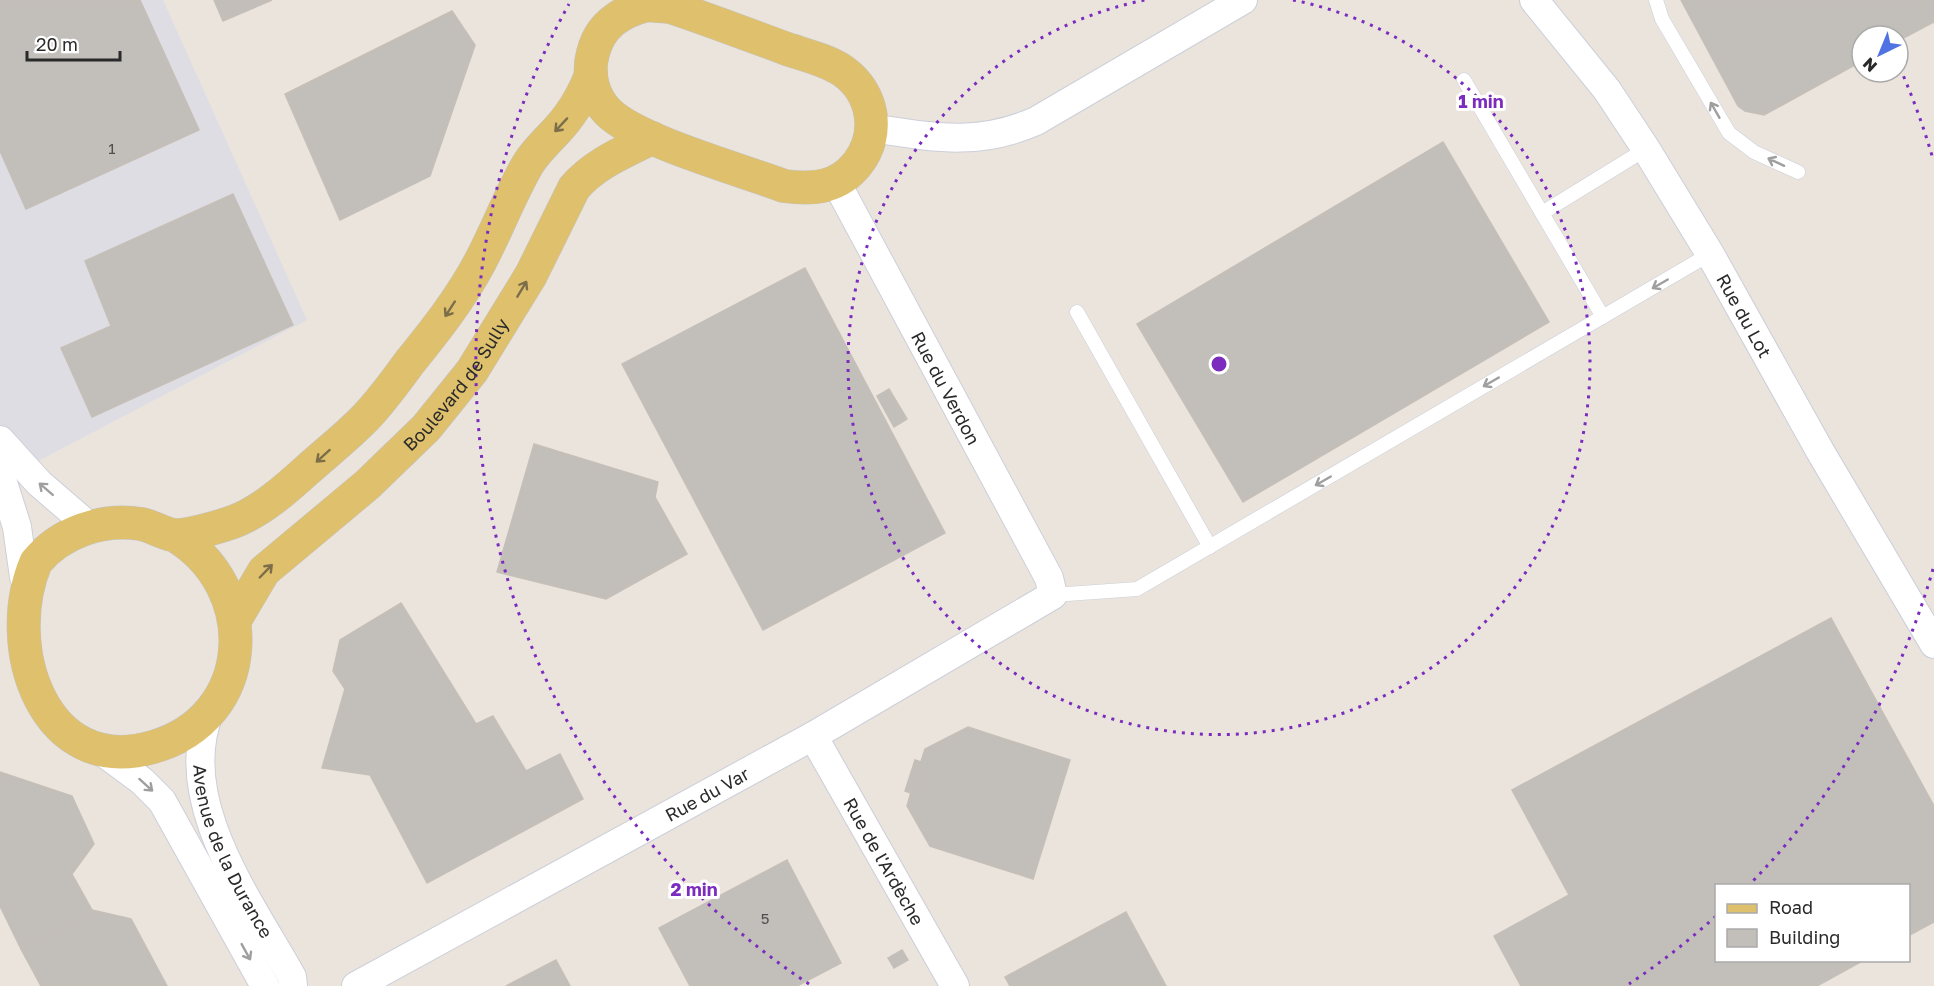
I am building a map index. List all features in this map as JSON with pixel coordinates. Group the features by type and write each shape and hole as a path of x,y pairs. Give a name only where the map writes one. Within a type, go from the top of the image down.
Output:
{"main road":[{"path":"647,5 677,5 842,70 866,95 871,110 871,128 868,146 860,161 849,174 821,188 806,189 784,186 652,138 609,113 597,96 591,75 592,56 601,15 617,17 647,5"},
{"path":"174,535 240,519 282,492 367,416 450,310 479,265 530,162 568,117 591,75"},
{"name":"Boulevard de Sully","path":"235,620 264,572 367,485 426,428 472,371 531,275 573,188 583,177 604,162 652,138"},
{"path":"115,523 139,524 174,535 194,548 211,566 229,597 235,620 236,649 232,668 221,695 210,711 188,731 161,745 131,751 100,750 69,739 25,712 24,697 12,669 4,623 24,577 48,549 68,536 90,527 115,523"}],"street":[{"path":"871,128 925,137 971,139 1010,133 1036,121 1243,0"},
{"name":"Rue du Lot","path":"1534,0 1607,90 1646,149 1710,254 1820,451 1934,644"},
{"name":"Rue du Verdon","path":"836,182 1049,578 1053,595"},
{"path":"0,440 39,483 90,527"},
{"path":"0,473 17,526 24,577"},
{"name":"Rue du Var","path":"356,986 813,736 1053,595"},
{"name":"Avenue de la Durance","path":"210,711 203,729 200,748 204,802 231,866 292,977 293,986"},
{"name":"Rue de l'Ardèche","path":"813,736 955,986"},
{"name":"Avenue de la Durance","path":"100,750 142,781 162,801 265,986"}],"lane":[{"path":"1656,0 1662,19 1729,133 1754,152 1798,172"},
{"path":"1464,80 1603,316"},
{"path":"1542,213 1646,149"},
{"path":"1053,595 1137,589 1710,254"},
{"path":"1077,312 1210,547"}],"shaded area":[{"path":"0,0 163,0 307,320 0,481"}],"building":[{"path":"0,0 140,0 199,130 26,209 0,151"},
{"path":"214,0 272,0 223,21"},
{"path":"1681,0 1934,0 1934,22 1910,35 1910,24 1850,24 1850,68 1764,115 1745,111 1738,106"},
{"path":"452,11 475,45 430,176 340,220 285,94"},
{"path":"1443,142 1549,322 1243,502 1137,324"},
{"path":"233,194 293,325 92,417 61,348 111,326 85,261"},
{"path":"805,268 945,533 763,630 622,364"},
{"path":"889,389 907,419 894,427 877,396"},
{"path":"534,444 658,482 655,497 687,554 606,599 497,572"},
{"path":"401,603 476,724 493,716 526,771 560,754 583,799 427,883 370,775 322,768 345,689 333,671 340,640"},
{"path":"1831,618 1934,806 1934,922 1910,935 1910,884 1715,884 1715,962 1860,962 1817,986 1521,986 1494,936 1569,895 1512,790"},
{"path":"968,727 1070,760 1033,879 930,846 907,806 913,785 918,786 922,772 918,771 925,749"},
{"path":"915,760 921,762 918,771 922,772 918,786 913,785 911,793 905,791"},
{"path":"0,772 72,796 94,844 72,874 92,910 21,949 0,906"},
{"path":"787,860 841,963 797,986 690,986 659,928"},
{"path":"92,910 131,919 167,986 41,986 21,949"},
{"path":"1126,912 1166,986 1010,986 1005,977"},
{"path":"902,950 908,960 894,968 888,958"},
{"path":"556,960 570,986 506,986"}]}
